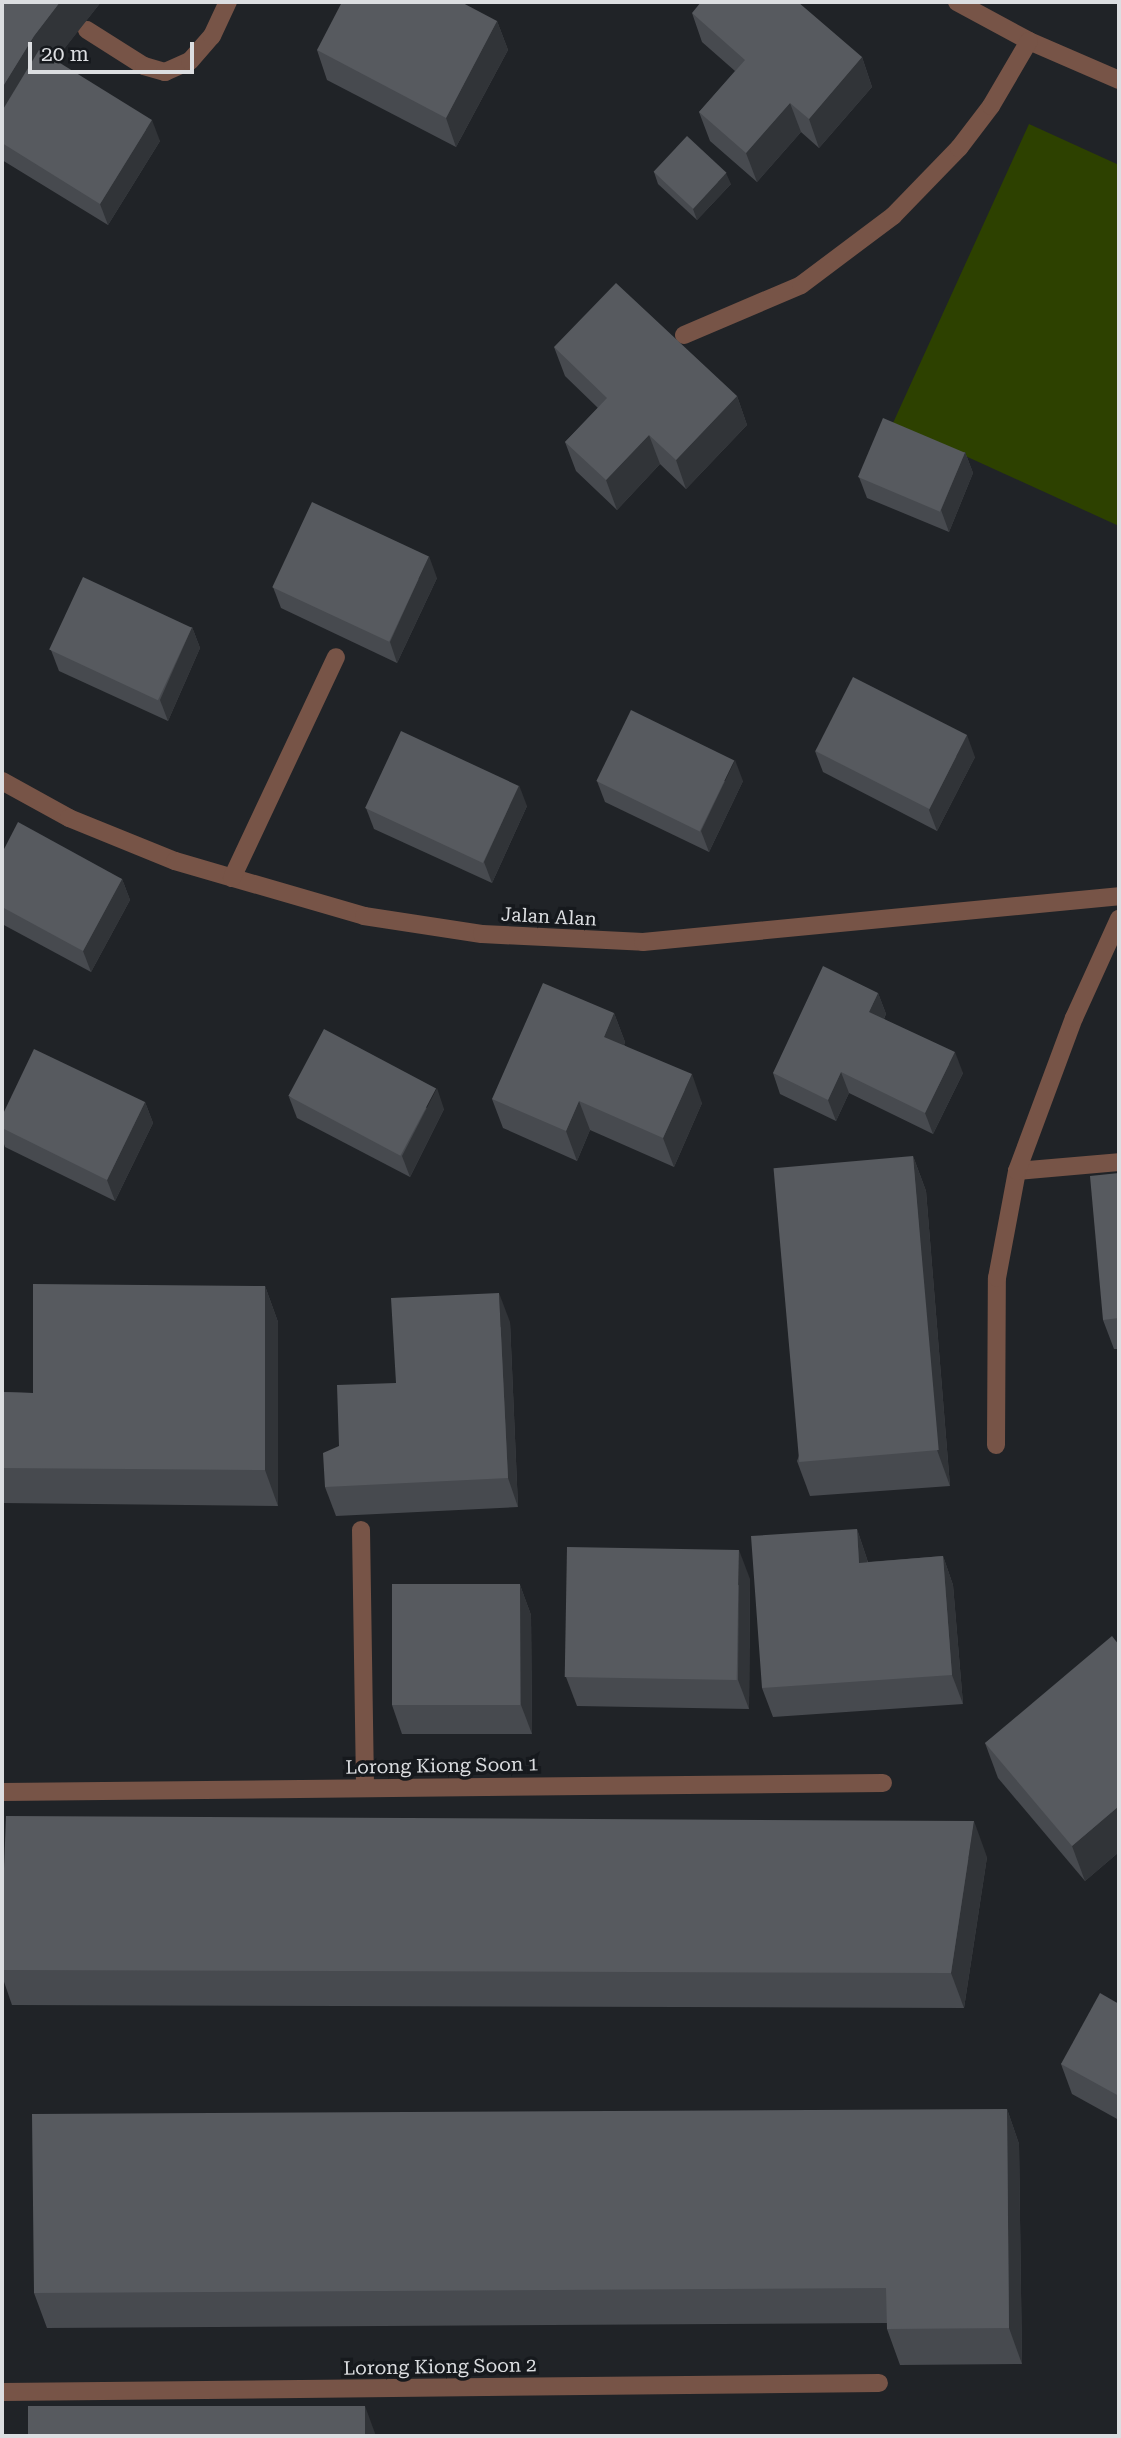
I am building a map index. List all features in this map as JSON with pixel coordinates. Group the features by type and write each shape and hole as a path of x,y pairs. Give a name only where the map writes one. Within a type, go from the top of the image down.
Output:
{"street":[{"path":"87,30 144,66 165,72 190,61 212,36 228,2"},
{"path":"957,2 1029,41 1119,80"},
{"path":"684,335 802,285 893,216 959,148 991,106 1029,41"},
{"path":"232,878 336,657"},
{"name":"Jalan Alan","path":"2,781 69,818 175,861 377,918 482,934 643,942 1119,896"},
{"path":"996,1446 998,1278 1017,1171 1074,1018 1119,919"},
{"path":"1017,1171 1119,1162"},
{"path":"361,1530 365,1788"},
{"name":"Lorong Kiong Soon 1","path":"2,1792 883,1783"},
{"name":"Lorong Kiong Soon 2","path":"2,2392 878,2383"}],"green space":[{"path":"1029,124 1119,165 1119,526 893,423"}],"building":[{"path":"2,2 60,2 34,36 2,88"},
{"path":"342,2 461,2 497,21 446,118 317,50"},
{"path":"701,2 798,2 862,57 809,119 790,103 746,153 699,112 745,60 692,13"},
{"path":"39,50 152,120 100,204 2,143 2,111"},
{"path":"687,136 726,173 693,209 654,172"},
{"path":"616,283 737,396 676,460 649,435 606,480 565,442 607,398 554,347"},
{"path":"883,418 965,453 940,512 858,477"},
{"path":"312,502 429,557 389,642 272,587"},
{"path":"83,577 192,628 158,700 49,650"},
{"path":"853,677 967,735 929,809 815,751"},
{"path":"631,710 734,760 700,831 596,781"},
{"path":"401,731 519,786 483,863 365,808"},
{"path":"18,822 122,879 83,951 2,907 2,853"},
{"path":"823,966 878,993 869,1012 955,1052 925,1113 841,1072 828,1100 773,1073"},
{"path":"543,983 614,1013 604,1037 692,1074 663,1138 579,1101 566,1131 492,1099"},
{"path":"324,1029 436,1089 400,1156 288,1096"},
{"path":"34,1049 145,1102 107,1180 2,1128 2,1116"},
{"path":"913,1156 939,1450 799,1462 774,1168"},
{"path":"1119,1173 1119,1318 1103,1320 1090,1176"},
{"path":"33,1284 265,1286 265,1470 2,1468 2,1392 33,1393"},
{"path":"499,1293 508,1478 325,1487 323,1453 339,1446 337,1385 396,1383 391,1298"},
{"path":"1117,1337 1119,1337 1119,1435"},
{"path":"857,1529 859,1563 943,1556 952,1675 762,1688 751,1536"},
{"path":"567,1547 739,1550 737,1680 565,1677"},
{"path":"392,1584 520,1584 520,1705 392,1705"},
{"path":"1112,1636 1119,1645 1119,1806 1072,1846 985,1743"},
{"path":"6,1816 974,1821 951,1973 2,1970"},
{"path":"1100,1993 1119,2004 1119,2096 1061,2064"},
{"path":"1007,2109 1009,2328 887,2329 886,2288 34,2293 32,2114"},
{"path":"28,2406 365,2406 365,2436 28,2436"}]}
